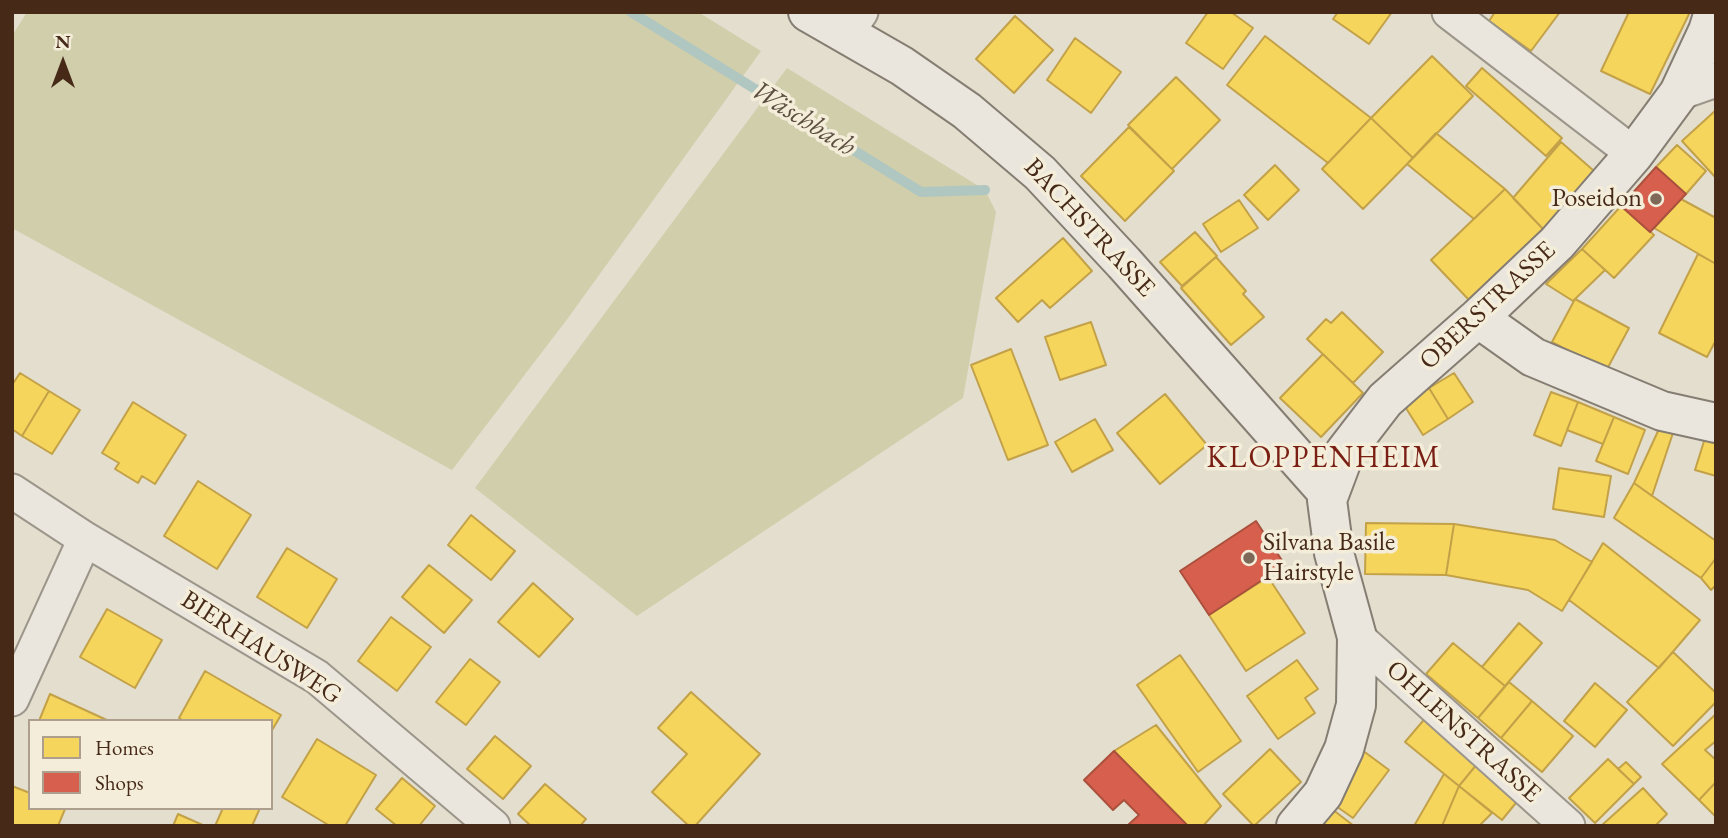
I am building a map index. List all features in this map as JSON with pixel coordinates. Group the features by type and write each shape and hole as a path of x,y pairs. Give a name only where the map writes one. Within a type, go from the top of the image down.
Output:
{"street":[{"name":"BACHSTRASSE","path":"808,12 853,23 902,66 967,111 1040,173 1128,267 1328,494"},
{"path":"1449,12 1634,155"},
{"name":"OBERSTRASSE","path":"1328,494 1345,452 1385,400 1478,318 1557,243 1634,155 1679,93 1714,12"},
{"path":"1679,93 1716,80"},
{"path":"1478,318 1533,357 1662,411 1716,423"},
{"name":"BIERHAUSWEG","path":"12,492 85,539 317,677 493,826"},
{"path":"1296,826 1322,794 1344,748 1356,705 1357,637 1334,553 1328,494"},
{"path":"12,699 85,539"},
{"name":"OHLENSTRASSE","path":"1357,637 1568,826"}],"shaded area":[{"path":"27,12 698,12 761,51 568,318 452,470 12,228 12,36"},
{"path":"787,68 985,190 996,212 963,398 637,616 475,488"}],"building: Homes":[{"path":"1208,12 1231,12 1253,28 1223,69 1186,43"},
{"path":"1338,12 1392,12 1369,44 1333,19"},
{"path":"1495,12 1560,12 1531,51 1489,21"},
{"path":"1629,12 1690,12 1650,94 1601,71"},
{"path":"1015,16 1053,50 1014,93 976,59"},
{"path":"1265,36 1371,118 1328,163 1227,85"},
{"path":"1075,38 1121,72 1091,113 1047,80"},
{"path":"1432,56 1473,96 1413,158 1371,118"},
{"path":"1482,68 1562,138 1546,156 1466,86"},
{"path":"1176,77 1220,120 1172,169 1128,125"},
{"path":"1716,110 1716,178 1682,141"},
{"path":"1371,118 1413,158 1363,209 1322,169"},
{"path":"1129,127 1174,171 1125,221 1081,176"},
{"path":"1436,133 1505,189 1474,219 1407,164"},
{"path":"1561,142 1594,171 1544,230 1513,198"},
{"path":"1677,145 1706,171 1686,194 1656,167"},
{"path":"1275,165 1299,190 1268,220 1244,195"},
{"path":"1505,189 1544,230 1469,300 1431,260"},
{"path":"1681,199 1716,218 1716,264 1654,228"},
{"path":"1239,200 1258,228 1221,252 1203,224"},
{"path":"1621,206 1654,235 1614,278 1582,249"},
{"path":"1195,232 1217,256 1182,286 1160,262"},
{"path":"1063,238 1092,271 1050,308 1042,300 1018,322 996,298"},
{"path":"1582,249 1605,270 1573,301 1546,284"},
{"path":"1698,254 1716,264 1716,340 1707,357 1659,333"},
{"path":"1216,257 1246,291 1243,294 1264,317 1231,345 1181,288"},
{"path":"1575,299 1629,328 1606,371 1552,342"},
{"path":"1342,312 1383,352 1353,383 1307,339 1326,319 1331,323"},
{"path":"1091,322 1106,365 1060,380 1045,337"},
{"path":"1011,349 1048,445 1008,460 971,365"},
{"path":"1323,354 1363,393 1321,437 1280,398"},
{"path":"20,373 49,391 22,436 12,429 12,385"},
{"path":"1454,373 1473,402 1448,419 1429,388"},
{"path":"1429,388 1448,419 1423,435 1404,405"},
{"path":"49,391 80,410 52,454 22,436"},
{"path":"1551,392 1578,402 1561,446 1534,435"},
{"path":"1165,394 1207,445 1160,484 1117,433"},
{"path":"133,402 186,435 155,484 142,476 138,483 115,469 119,463 102,453"},
{"path":"1578,402 1614,417 1603,444 1567,430"},
{"path":"1614,417 1645,430 1628,474 1596,461"},
{"path":"1095,419 1113,450 1072,472 1055,442"},
{"path":"1659,429 1673,433 1652,496 1634,483"},
{"path":"1705,438 1716,441 1716,476 1695,470"},
{"path":"1559,468 1611,476 1604,517 1553,509"},
{"path":"198,481 251,515 217,569 164,536"},
{"path":"1634,483 1716,541 1716,558 1701,578 1614,518"},
{"path":"471,515 515,551 491,580 448,545"},
{"path":"1366,523 1454,524 1446,575 1365,574"},
{"path":"1454,524 1555,540 1592,562 1562,611 1528,590 1446,575"},
{"path":"1603,543 1700,620 1659,668 1569,600"},
{"path":"287,548 337,579 307,628 257,597"},
{"path":"1716,558 1716,585 1711,590 1701,578"},
{"path":"429,565 472,600 444,633 402,597"},
{"path":"1268,577 1305,633 1246,671 1209,615"},
{"path":"533,583 573,619 539,657 498,622"},
{"path":"107,609 162,640 135,688 80,657"},
{"path":"391,617 431,647 397,691 358,661"},
{"path":"1519,623 1542,643 1505,686 1482,667"},
{"path":"1453,643 1505,686 1478,718 1426,674"},
{"path":"1673,652 1716,693 1716,702 1673,746 1627,702"},
{"path":"1180,655 1241,741 1198,772 1137,685"},
{"path":"470,659 500,682 466,725 436,702"},
{"path":"1297,660 1318,689 1305,698 1315,713 1278,739 1247,696"},
{"path":"205,671 281,715 273,729 273,719 179,718"},
{"path":"1509,682 1532,701 1501,738 1478,718"},
{"path":"1595,683 1627,710 1595,747 1564,721"},
{"path":"691,692 760,754 695,826 689,826 652,792 687,754 658,728"},
{"path":"50,694 105,719 40,719"},
{"path":"1532,701 1573,736 1542,772 1501,738"},
{"path":"1716,714 1716,741 1705,750 1716,760 1716,782 1699,800 1662,764"},
{"path":"1428,715 1482,758 1459,786 1405,742"},
{"path":"1156,725 1221,806 1203,826 1188,826 1114,751"},
{"path":"495,736 531,766 503,799 467,769"},
{"path":"317,739 376,775 345,826 330,826 282,797"},
{"path":"1270,749 1301,782 1254,826 1223,794"},
{"path":"1362,750 1389,770 1353,818 1326,799"},
{"path":"1482,758 1524,793 1502,820 1459,786"},
{"path":"1608,759 1634,784 1595,823 1569,798"},
{"path":"1626,762 1641,777 1634,784 1618,769"},
{"path":"1444,774 1459,786 1442,826 1414,826"},
{"path":"402,778 435,806 419,826 397,826 376,809"},
{"path":"1716,782 1716,817 1699,800"},
{"path":"545,784 586,819 580,826 531,826 518,814"},
{"path":"12,786 28,792 28,810 65,810 58,826 12,826"},
{"path":"1459,786 1492,813 1479,826 1442,826"},
{"path":"1643,788 1667,814 1655,826 1601,826"},
{"path":"1328,806 1354,826 1313,826"},
{"path":"222,810 259,810 252,826 215,826"},
{"path":"178,814 205,826 173,826"}],"building: Shops":[{"path":"1656,167 1686,194 1650,232 1621,206"},
{"path":"1256,521 1285,565 1209,615 1180,571"},
{"path":"1114,751 1188,826 1128,825 1139,815 1124,800 1113,810 1084,780"}],"waterway":[{"name":"Wäschbach","path":"631,12 921,192 985,190"}],"place":[{"name":"Poseidon","path":"1656,199"},
{"name":"Silvana Basile Hairstyle","path":"1249,558"}],"district":[{"name":"KLOPPENHEIM","path":"1324,459"}]}
